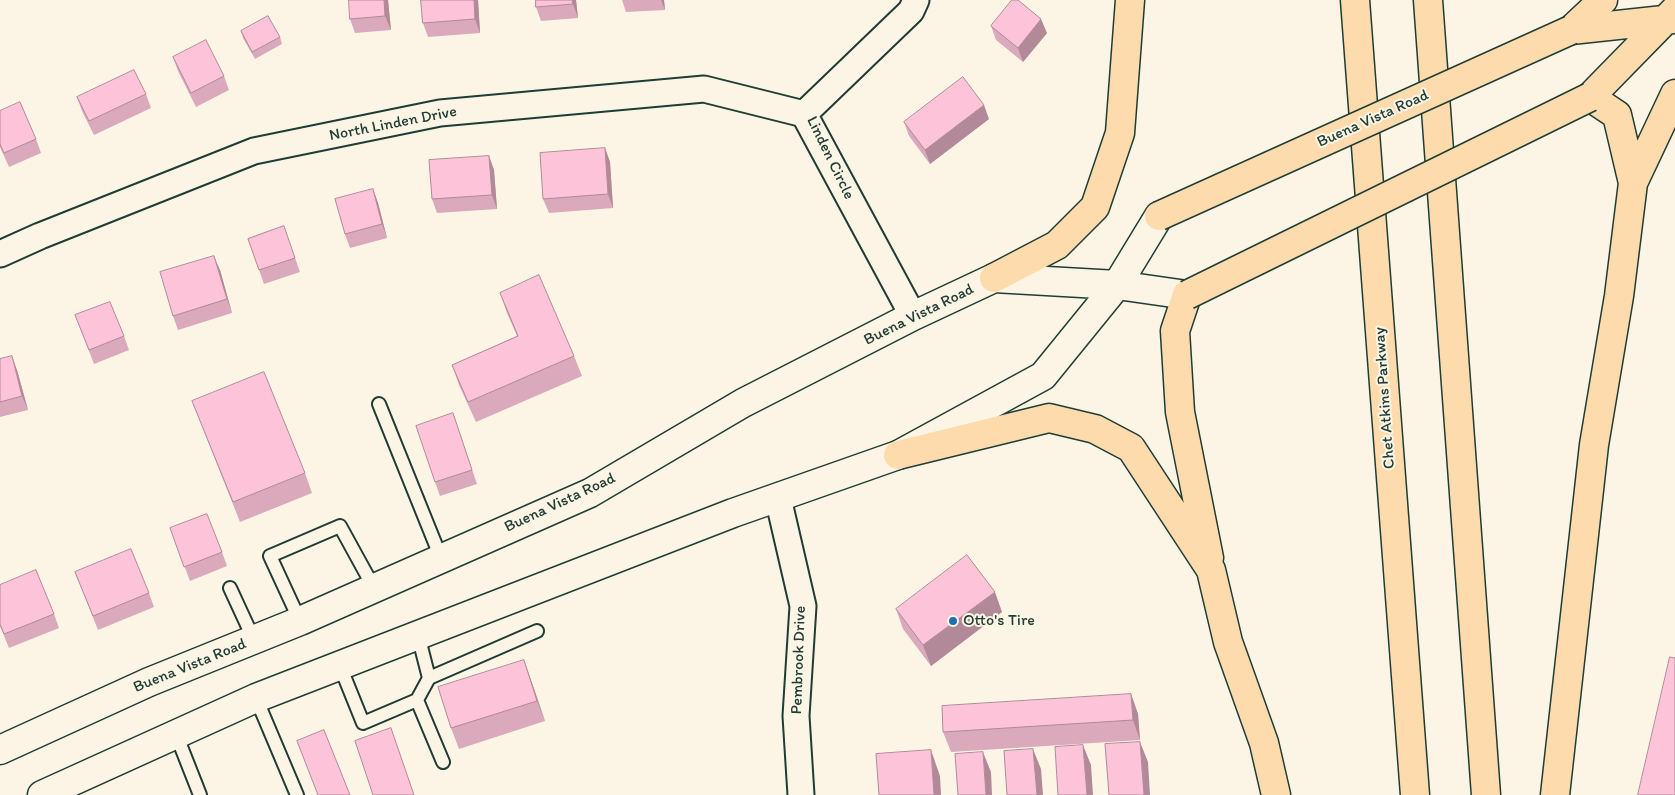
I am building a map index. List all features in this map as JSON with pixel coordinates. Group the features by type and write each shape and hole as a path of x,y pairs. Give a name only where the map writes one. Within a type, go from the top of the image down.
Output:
{"main road":[{"path":"994,278 1057,245 1095,207 1120,133 1130,0"},
{"name":"Chet Atkins Parkway","path":"1355,0 1415,795"},
{"path":"1428,0 1486,795"},
{"path":"1570,30 1603,0"},
{"name":"Buena Vista Road","path":"42,795 256,698 778,498 898,455 1043,376 1118,284 1159,216 1570,30 1672,16"},
{"name":"Buena Vista Road","path":"0,750 149,682 300,621 590,493 743,404 913,316 994,278 1118,284 1187,295 1590,97 1672,16"},
{"path":"1555,795 1594,445 1619,296 1634,183 1675,94"},
{"path":"1590,97 1617,116 1634,183"},
{"path":"1187,295 1175,331 1180,412 1199,501 1211,570 1228,642 1264,743 1276,795"},
{"path":"898,455 1049,418 1094,430 1131,448 1211,570"}],"street":[{"name":"Linden Circle","path":"913,316 804,114 911,11 916,0"},
{"name":"North Linden Drive","path":"0,254 40,236 254,151 440,113 704,89 804,114"},
{"name":"Pembrook Drive","path":"778,498 804,606 796,716 801,795"}],"lane":[{"path":"379,404 441,558"},
{"path":"300,621 270,556 340,526 374,588"},
{"path":"230,588 254,640"},
{"path":"340,666 363,723 417,700 429,678 537,631"},
{"path":"418,635 429,678"},
{"path":"256,698 297,795"},
{"path":"417,700 443,762"},
{"path":"176,734 200,795"}],"building":[{"path":"349,0 384,0 385,16 350,19"},
{"path":"421,0 474,0 475,19 423,23"},
{"path":"536,0 572,0 573,4 536,7"},
{"path":"1012,0 1018,0 1041,19 1018,48 991,26"},
{"path":"268,16 280,37 252,52 241,31"},
{"path":"206,40 224,76 191,93 173,57"},
{"path":"134,70 146,94 89,121 77,97"},
{"path":"963,77 984,105 925,150 904,122"},
{"path":"20,102 36,139 4,153 0,144 0,111"},
{"path":"605,148 608,194 543,199 540,153"},
{"path":"489,156 492,195 432,199 429,160"},
{"path":"373,189 382,224 345,234 335,199"},
{"path":"284,226 295,258 259,270 248,239"},
{"path":"214,256 227,299 173,316 160,272"},
{"path":"539,275 574,356 468,402 452,365 518,336 500,293"},
{"path":"110,302 124,336 89,350 75,315"},
{"path":"12,356 22,396 0,402 0,359"},
{"path":"264,372 305,473 233,502 192,401"},
{"path":"453,413 472,470 435,482 416,426"},
{"path":"207,514 222,552 184,567 170,528"},
{"path":"131,549 149,593 93,616 75,572"},
{"path":"967,555 995,592 923,645 896,609"},
{"path":"36,570 54,614 4,634 0,624 0,585"},
{"path":"1670,657 1675,658 1675,795 1638,795"},
{"path":"524,660 537,701 451,728 438,687"},
{"path":"1131,694 1133,720 943,732 942,706"},
{"path":"391,728 414,795 373,795 355,741"},
{"path":"324,730 350,795 318,795 297,741"},
{"path":"1140,742 1144,795 1109,795 1105,744"},
{"path":"1083,745 1087,795 1058,795 1055,747"},
{"path":"1033,749 1037,795 1007,795 1004,751"},
{"path":"931,750 934,795 879,795 876,754"},
{"path":"983,752 986,795 958,795 955,754"}],"place":[{"name":"Otto's Tire","path":"953,621"}]}
